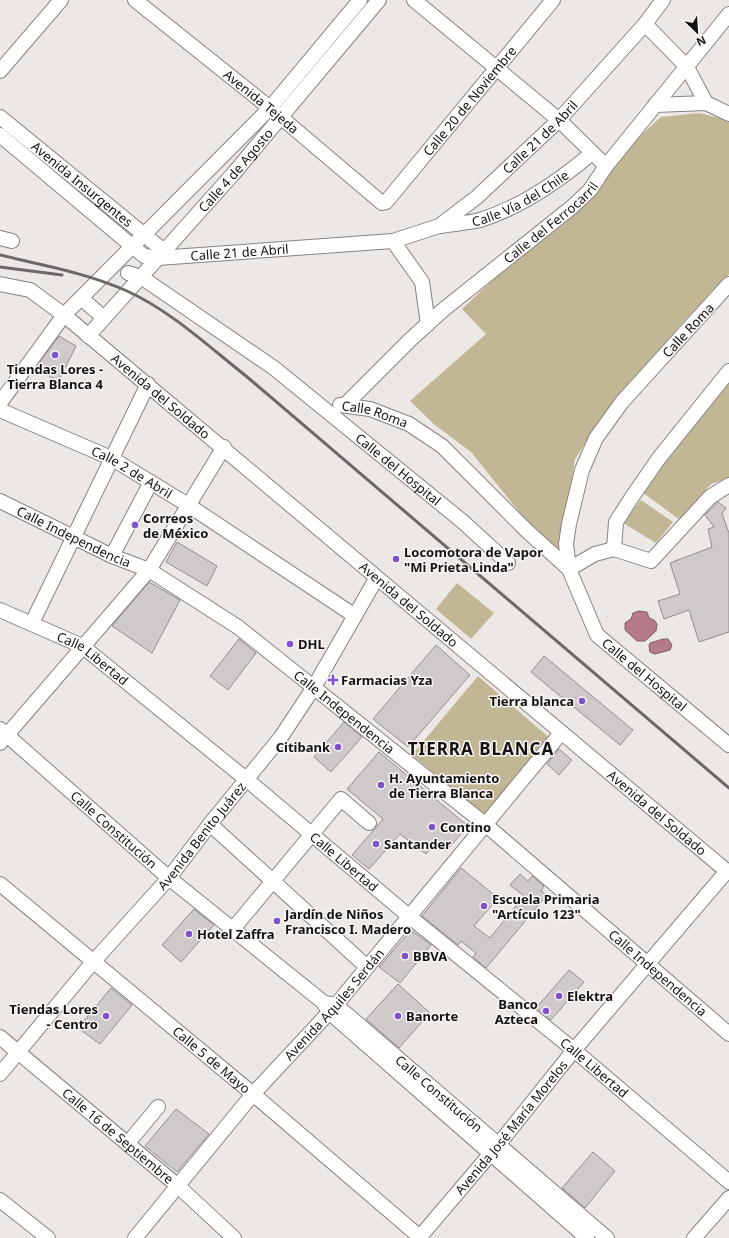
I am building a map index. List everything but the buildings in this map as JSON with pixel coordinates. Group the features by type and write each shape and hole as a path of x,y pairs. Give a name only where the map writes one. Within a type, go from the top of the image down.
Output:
{"street":[{"path":"0,71 61,0"},
{"name":"Avenida Tejeda","path":"135,0 282,117 379,201 386,202"},
{"name":"Calle 4 de Agosto","path":"0,403 64,315 270,108 360,0"},
{"name":"Calle 4 de Agosto","path":"88,336 104,318 134,275 161,254 282,117 379,0"},
{"path":"414,0 559,120 606,166"},
{"name":"Calle 20 de Noviembre","path":"386,202 553,0"},
{"name":"Calle 21 de Abril","path":"161,254 393,241 439,226 477,197 559,120 645,24 663,0"},
{"name":"Calle del Ferrocarril","path":"346,404 443,310 572,207 590,190 606,166 729,14"},
{"path":"645,24 687,67 706,103"},
{"path":"655,105 706,103 729,114"},
{"name":"Avenida Insurgentes","path":"0,117 144,234 161,254"},
{"name":"Avenida Insurgentes","path":"0,135 144,256 161,254"},
{"name":"Calle Vía del Chile","path":"439,226 479,220 518,204 563,178 592,153"},
{"path":"393,241 422,282 428,324"},
{"name":"Calle Roma","path":"134,275 274,368 324,407 346,404 370,409 409,424 442,446 527,531 570,569"},
{"path":"0,284 30,290 64,315"},
{"name":"Calle Roma","path":"570,569 566,544 569,524 582,470 596,438 622,402 729,284"},
{"path":"81,298 104,318"},
{"name":"Avenida del Soldado","path":"64,315 224,448 376,579 728,872"},
{"path":"614,549 616,522 632,497 659,458 729,371"},
{"path":"32,623 148,384"},
{"name":"Calle del Hospital","path":"324,407 462,521 508,563"},
{"name":"Calle 2 de Abril","path":"0,410 111,458 188,505 355,616"},
{"path":"2,735 149,570 224,448"},
{"path":"112,556 151,482"},
{"path":"570,569 595,554 614,549 650,561 710,497 729,486"},
{"name":"Calle Independencia","path":"0,501 74,536 112,556 149,570 238,627 486,825 729,1034"},
{"name":"Calle del Hospital","path":"570,569 596,635 727,739"},
{"name":"Avenida Benito Juárez","path":"0,1074 93,962 169,878 246,779 282,737 314,687 376,579"},
{"name":"Calle Libertad","path":"0,610 82,646 246,779 410,917 574,1050 729,1182"},
{"name":"Avenida Aquiles Serdán","path":"135,1238 254,1094 410,917 562,733"},
{"name":"Calle Constitución","path":"2,735 169,878 330,1006 495,1149 607,1238"},
{"path":"233,929 272,880 341,799 369,823"},
{"path":"210,824 367,967"},
{"name":"Avenida José María Morelos","path":"420,1238 495,1149 574,1050 646,964 728,872"},
{"name":"Calle 5 de Mayo","path":"0,884 254,1094 420,1238"},
{"name":"Calle 16 de Septiembre","path":"0,1037 19,1051 128,1143 178,1186 234,1238"},
{"path":"128,1143 158,1107"},
{"name":"Calle Constitución","path":"495,1149 587,1238"},
{"path":"694,1238 729,1198"},
{"path":"0,1200 48,1238"}],"shaded area":[{"path":"699,113 729,120 729,274 716,290 685,320 605,414 575,459 564,537 559,547 550,547 537,534 471,452 435,425 410,401 486,334 462,309 605,175 641,135 661,117"},
{"path":"729,382 729,478 711,484 680,520 642,492"},
{"path":"641,500 673,522 656,543 623,523"},
{"path":"457,583 494,613 471,639 436,609"},
{"path":"639,611 647,612 649,618 654,620 657,624 656,631 645,641 637,641 625,630 625,623 631,619 633,613"},
{"path":"668,639 672,645 670,650 655,654 650,652 650,643"},
{"path":"478,676 553,741 487,818 412,755"}],"railway":[{"path":"0,255 96,279 127,291 159,308 246,376 729,788"},
{"path":"0,267 62,275"}],"place":[{"name":"Tiendas Lores - Tierra Blanca 4","path":"55,355"},
{"name":"Correos de México","path":"135,525"},
{"name":"Locomotora de Vapor \"Mi Prieta Linda\"","path":"396,559"},
{"name":"DHL","path":"290,644"},
{"name":"Farmacias Yza","path":"333,680"},
{"name":"Tierra blanca","path":"582,701"},
{"name":"Citibank","path":"338,747"},
{"name":"H. Ayuntamiento de Tierra Blanca","path":"381,785"},
{"name":"Contino","path":"432,827"},
{"name":"Santander","path":"376,844"},
{"name":"Escuela Primaria \"Artículo 123\"","path":"484,906"},
{"name":"Jardín de Niños Francisco I. Madero","path":"277,921"},
{"name":"Hotel Zaffra","path":"189,934"},
{"name":"BBVA","path":"405,956"},
{"name":"Elektra","path":"559,996"},
{"name":"Banco Azteca","path":"546,1011"},
{"name":"Tiendas Lores - Centro","path":"106,1016"},
{"name":"Banorte","path":"398,1016"}],"district":[{"name":"TIERRA BLANCA","path":"481,749"}]}
